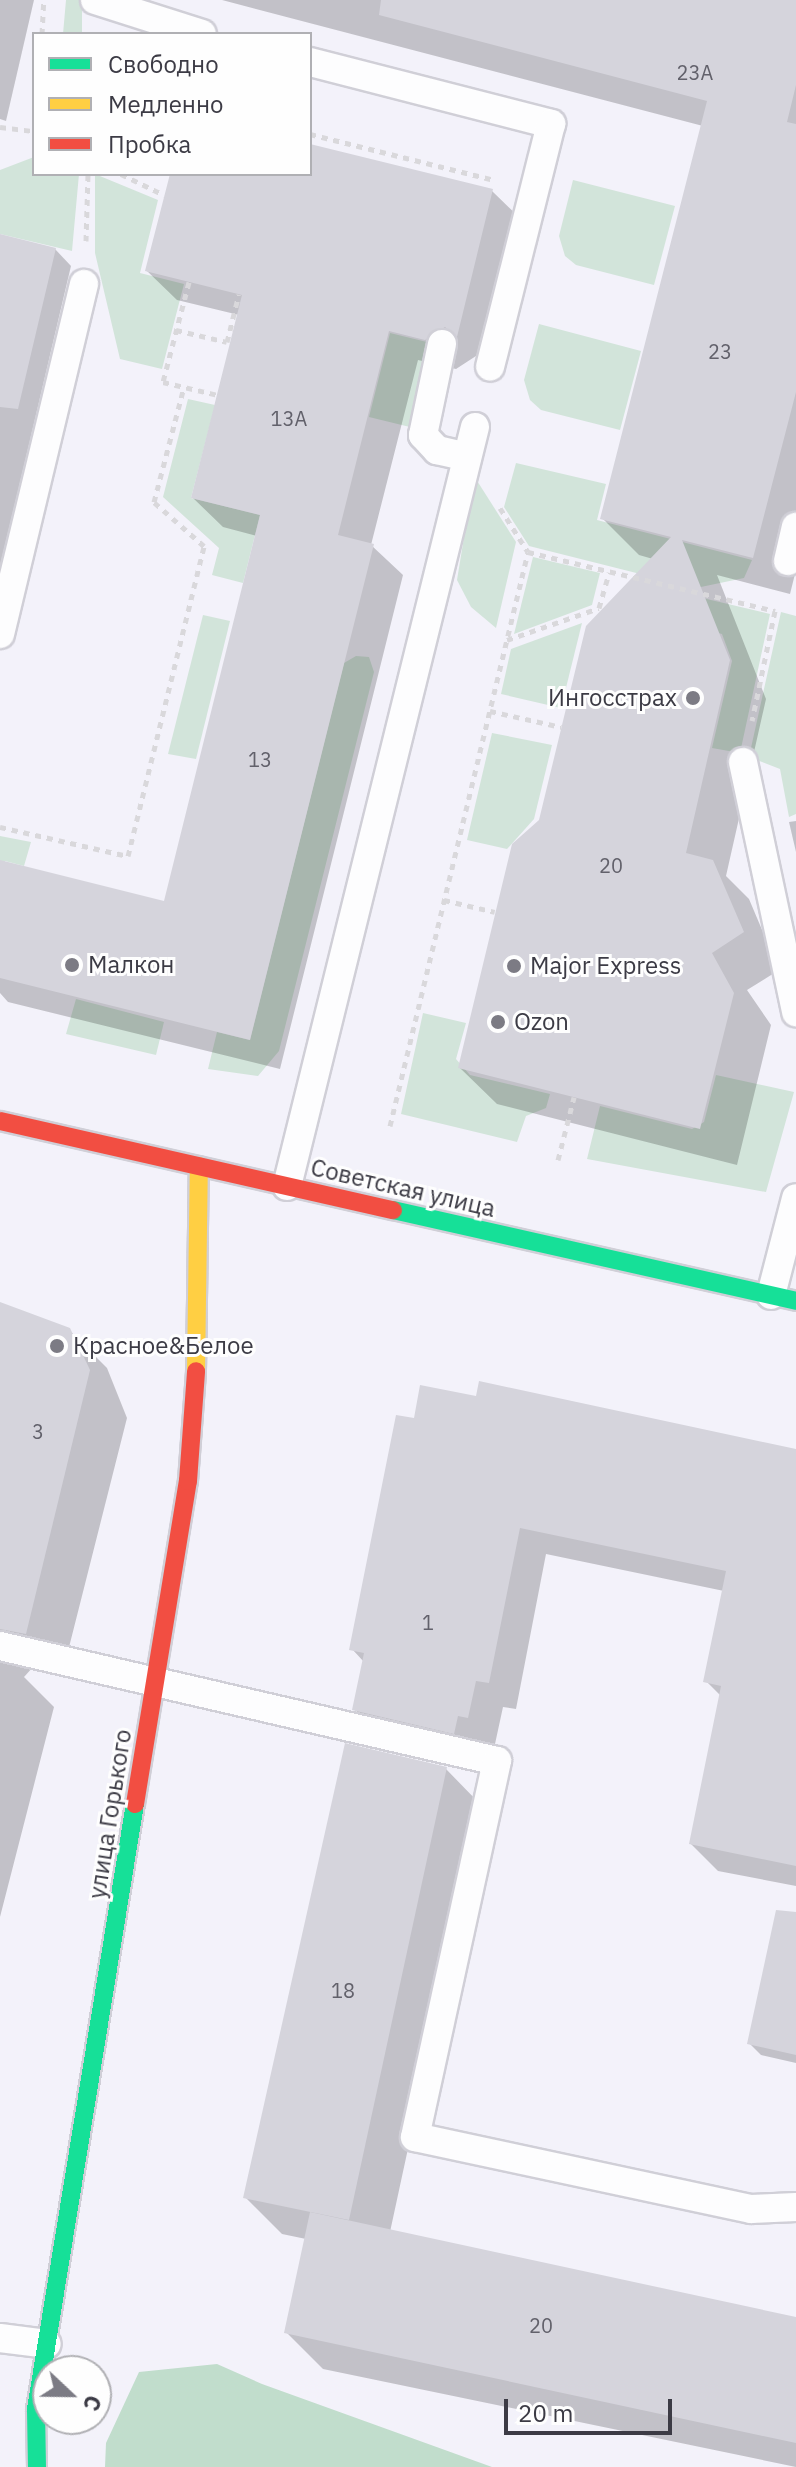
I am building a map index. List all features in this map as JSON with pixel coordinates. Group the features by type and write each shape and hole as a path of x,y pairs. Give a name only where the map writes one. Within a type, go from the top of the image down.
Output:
{"street":[{"name":"Советская улица","path":"0,1121 783,1298"},
{"name":"улица Горького","path":"37,2467 36,2409 188,1481 201,1304 199,1166"}],"lane":[{"path":"95,0 196,32"},
{"path":"312,63 551,124 490,366"},
{"path":"0,634 84,284"},
{"path":"442,344 423,435 437,450 467,457"},
{"path":"287,1186 475,427"},
{"path":"788,561 796,527"},
{"path":"743,762 796,1012"},
{"path":"783,1298 796,1198"},
{"path":"0,1646 497,1761 415,2137 751,2209 796,2207"},
{"path":"0,2338 47,2344"}],"path":[{"path":"42,32 44,0"},
{"path":"0,127 32,131"},
{"path":"312,134 534,190"},
{"path":"84,284 88,176"},
{"path":"125,176 164,195"},
{"path":"189,282 163,382 218,395"},
{"path":"176,330 227,342 239,294"},
{"path":"0,827 128,856 204,546 154,502 184,387"},
{"path":"390,1126 528,552 775,611 743,762"},
{"path":"506,641 599,608 609,572"},
{"path":"490,711 561,727"},
{"path":"444,900 495,912"},
{"path":"558,1160 574,1097"}],"green space":[{"path":"66,0 82,0 82,32 63,32"},
{"path":"32,158 32,176 79,176 72,251 0,234 0,170"},
{"path":"95,176 158,200 140,273 184,284 162,369 120,359 95,253"},
{"path":"573,180 675,206 654,285 576,265 565,256 559,236"},
{"path":"539,324 641,351 620,430 541,410 530,400 524,380"},
{"path":"390,333 435,344 414,428 369,417"},
{"path":"188,399 215,405 191,498 260,515 243,583 212,575 219,548 163,497"},
{"path":"516,463 606,484 597,520 752,560 744,578 696,588 529,546 504,507"},
{"path":"474,476 516,542 496,628 471,607 457,580"},
{"path":"533,557 600,573 592,605 514,634"},
{"path":"639,583 770,614 740,753 712,748 732,661 722,634 632,611"},
{"path":"781,612 796,616 796,814 789,817 780,769 749,757"},
{"path":"203,615 230,621 196,759 168,754"},
{"path":"582,623 561,708 501,694 511,649"},
{"path":"356,656 369,657 374,672 279,1051 258,1076 208,1069 217,1032 250,1040 344,663"},
{"path":"492,733 552,745 534,819 507,849 467,840"},
{"path":"0,836 31,842 24,866 5,861 0,878"},
{"path":"76,999 164,1022 156,1055 66,1034"},
{"path":"423,1013 466,1023 456,1059 470,1075 550,1094 546,1108 526,1116 517,1142 401,1114"},
{"path":"716,1075 794,1092 766,1192 587,1159 600,1106 692,1129 704,1122"},
{"path":"217,2364 262,2384 492,2467 105,2467 106,2443 139,2372"}],"building":[{"path":"381,0 796,0 796,85 787,122 796,124 796,392 753,558 682,540 730,660 686,853 713,860 744,932 712,953 734,993 700,1129 458,1068 512,844 539,820 586,626 671,537 600,519 707,101 379,15"},
{"path":"312,144 493,189 457,337 445,327 425,340 389,331 338,535 374,544 250,1040 0,978 0,860 164,901 260,515 191,498 242,295 145,271 169,176 312,176"},
{"path":"0,234 56,248 18,409 0,407"},
{"path":"0,1302 70,1328 90,1370 26,1634 0,1629"},
{"path":"479,1381 796,1449 796,1866 689,1844 721,1686 703,1682 726,1571 520,1528 489,1683 476,1681 468,1718 458,1716 454,1734 352,1710 364,1653 349,1650 396,1415 414,1418 420,1385 476,1396"},
{"path":"345,1743 447,1767 349,2220 243,2198"},
{"path":"776,1910 796,1912 796,2055 747,2044"},
{"path":"310,2212 796,2317 796,2443 284,2333"}],"traffic: fast":[{"path":"393,1210 796,1301"},
{"path":"37,2467 36,2409 135,1804"}],"traffic: slow":[{"path":"196,1371 199,1166"}],"traffic: jam":[{"path":"0,1121 393,1210"},
{"path":"135,1804 188,1481 196,1371"}],"place":[{"name":"Ингосстрах","path":"693,698"},
{"name":"Малкон","path":"72,965"},
{"name":"Major Express","path":"514,966"},
{"name":"Ozon","path":"498,1022"},
{"name":"Красное&Белое","path":"57,1346"}]}
